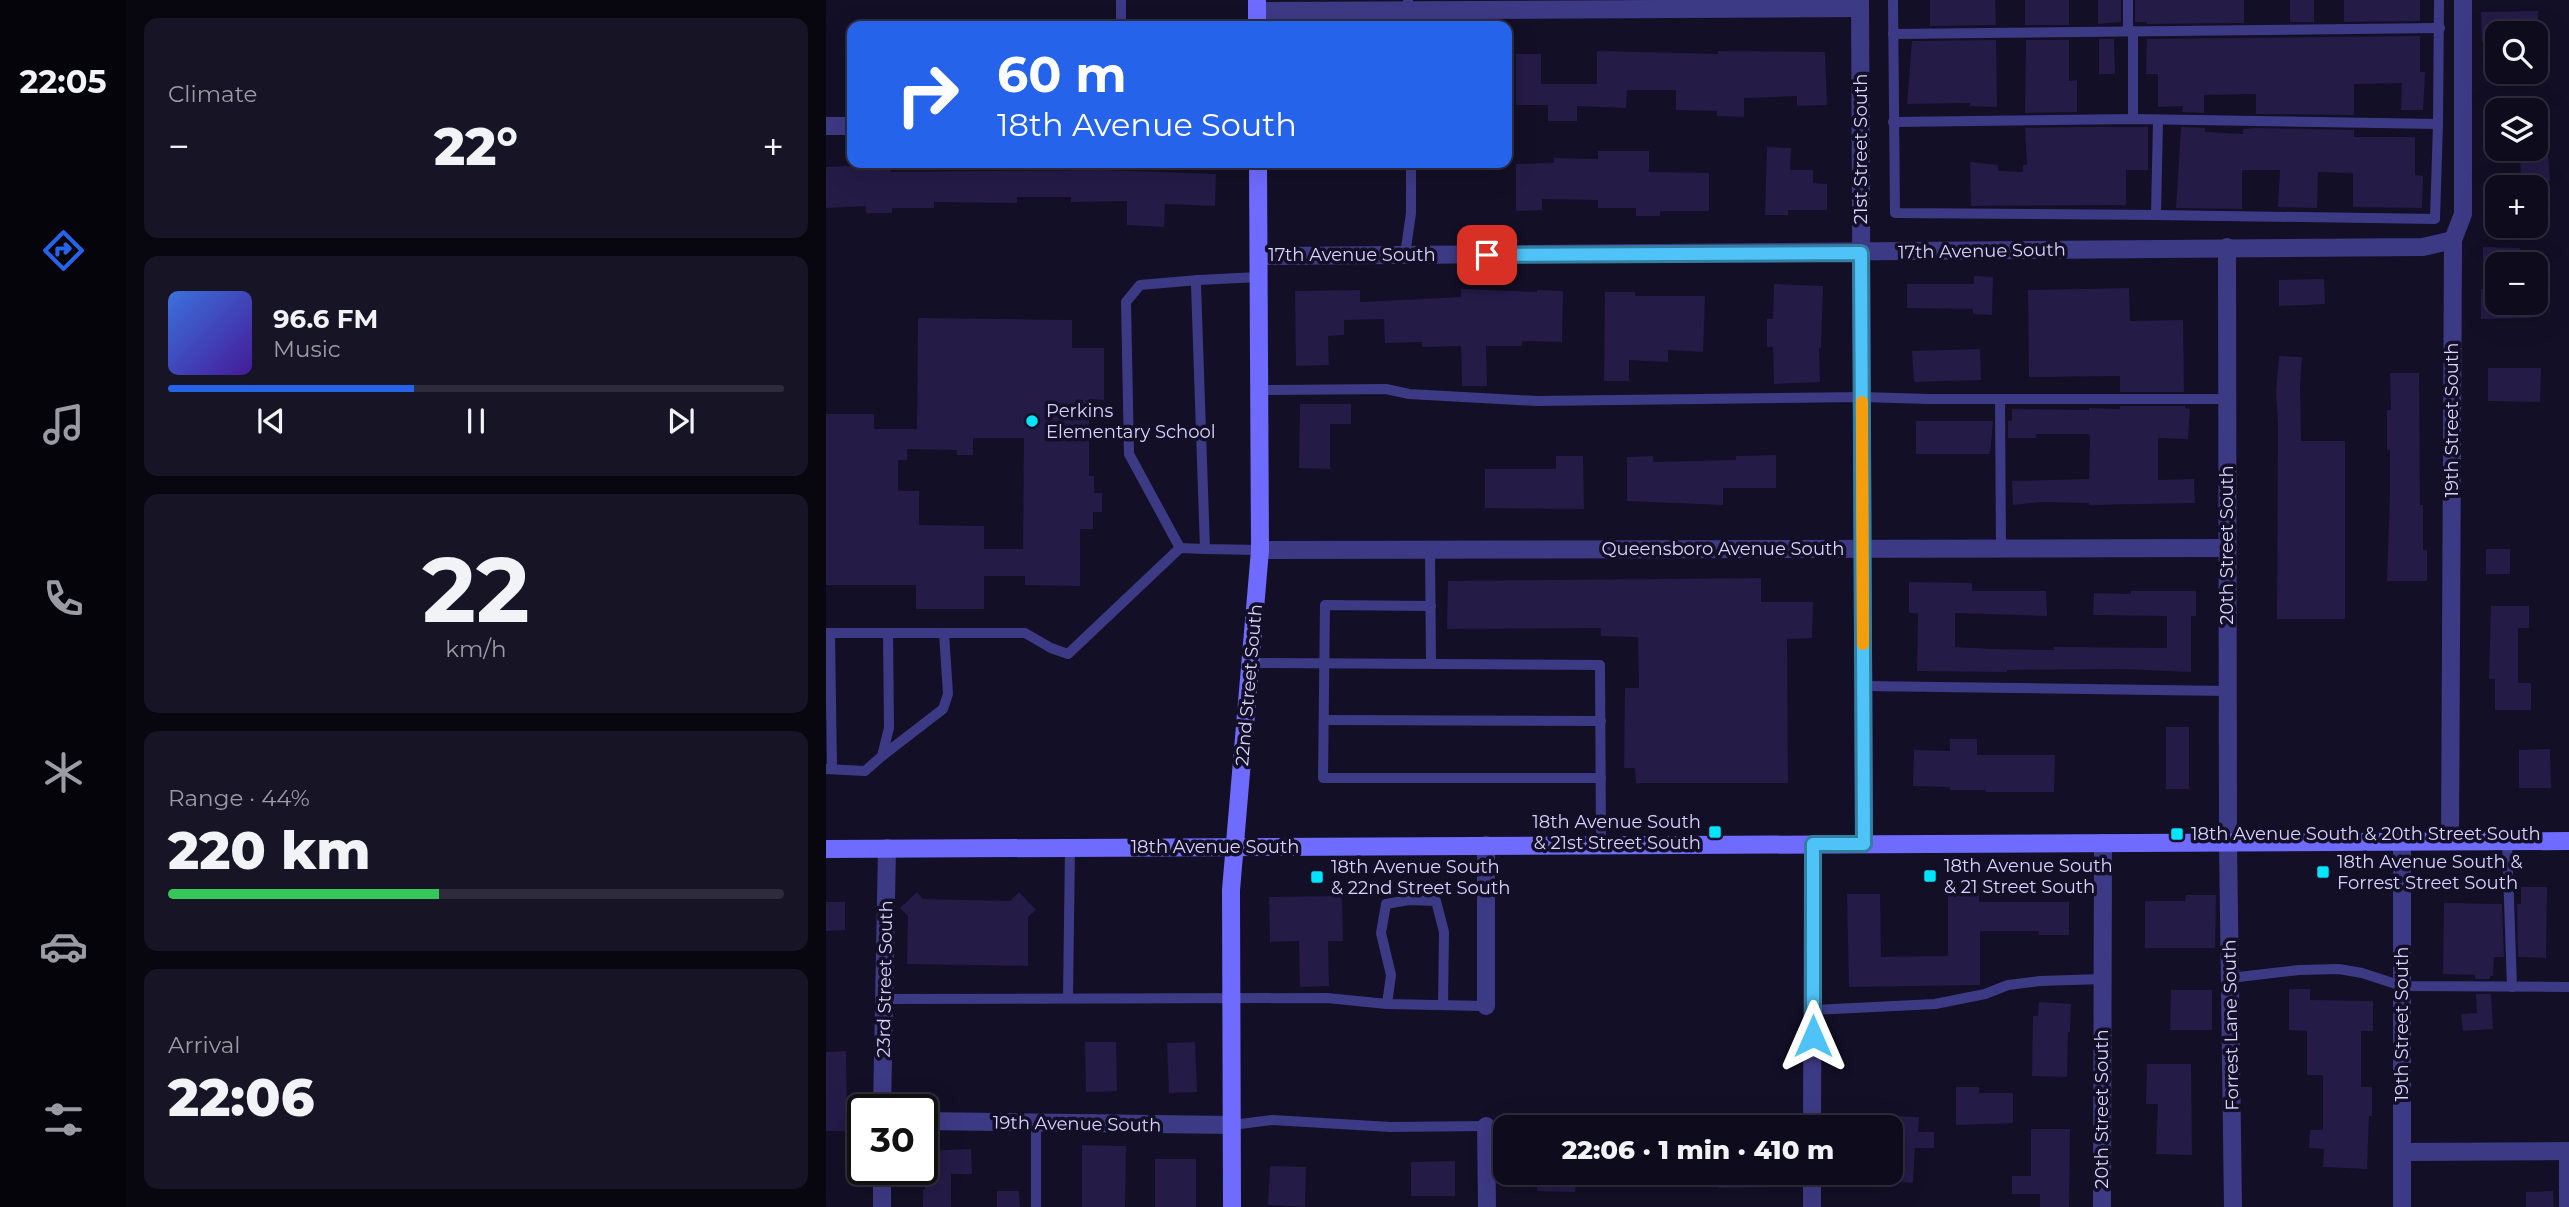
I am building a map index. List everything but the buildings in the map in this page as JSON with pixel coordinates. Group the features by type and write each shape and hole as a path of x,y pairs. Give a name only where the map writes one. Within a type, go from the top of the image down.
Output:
{"street":[{"name":"19th Street South","path":"2450,841 2453,240 2463,214 2463,0"},
{"path":"1257,12 1860,4"},
{"name":"21st Street South","path":"1860,4 1864,844"},
{"path":"826,126 847,126"},
{"name":"22nd Street South","path":"1232,1207 1231,890 1260,550 1258,168"},
{"name":"17th Avenue South","path":"1259,256 2423,247 2453,240"},
{"name":"20th Street South","path":"2227,247 2228,842"},
{"name":"Queensboro Avenue South","path":"1260,550 2227,548"},
{"name":"19th Street South","path":"2402,841 2402,1207"},
{"name":"18th Avenue South","path":"826,849 2569,841"},
{"name":"Forrest Lane South","path":"2228,842 2233,1207"},
{"name":"20th Street South","path":"2102,1207 2103,843"},
{"path":"1812,1115 1813,844"},
{"path":"1486,845 1486,1006"},
{"name":"23rd Street South","path":"882,1094 887,848"},
{"name":"19th Avenue South","path":"938,1121 1232,1125"},
{"path":"1487,1207 1493,1138"},
{"path":"2402,1152 2566,1151"},
{"path":"882,1185 882,1207"},
{"path":"1812,1185 1812,1207"}],"lane":[{"path":"1121,0 1121,21"},
{"path":"1893,0 1895,213 2435,219 2439,0"},
{"path":"2128,0 2133,119"},
{"path":"1893,34 2440,29"},
{"path":"1893,122 2133,119 2438,124"},
{"path":"2156,215 2158,120"},
{"path":"1405,255 1410,214 1411,168"},
{"path":"1180,548 1129,454 1126,302 1140,285 1259,277"},
{"path":"1198,280 1205,549"},
{"path":"1259,390 1385,389 1409,394 1537,401 1862,397 2227,399"},
{"path":"2000,399 2001,549"},
{"path":"944,633 948,694 943,709 865,771 829,769 828,633 888,633 944,633 1025,633 1051,648 1069,654 1180,548 1260,550"},
{"path":"1430,550 1431,663"},
{"path":"1431,606 1325,606 1323,778 1601,778"},
{"path":"882,756 889,728 888,633"},
{"path":"1251,663 1600,665 1601,844"},
{"path":"1863,686 2228,691"},
{"path":"1324,720 1601,721"},
{"path":"2507,842 2512,987"},
{"path":"1068,998 1070,847"},
{"path":"1387,1003 1391,975 1381,933 1386,904 1409,900 1436,901 1444,932 1443,1004"},
{"path":"2230,978 2299,970 2339,970 2362,973 2402,986 2569,987"},
{"path":"1813,1010 1935,1004 1984,994 2008,985 2103,979"},
{"path":"884,999 1327,998 1486,1006"},
{"path":"1232,1125 1272,1120 1391,1127 1493,1138"},
{"path":"1036,1124 1036,1207"},
{"path":"2564,1207 2566,1151"}],"slow traffic":[{"path":"1862,402 1863,644"}],"place":[{"name":"Perkins Elementary School","path":"1032,421"},
{"name":"18th Avenue South & 21st Street South","path":"1715,832"},
{"name":"18th Avenue South & 20th Street South","path":"2177,834"},
{"name":"18th Avenue South & Forrest Street South","path":"2323,872"},
{"name":"18th Avenue South & 21 Street South","path":"1930,876"},
{"name":"18th Avenue South & 22nd Street South","path":"1317,877"}],"route":[{"path":"1487,255 1861,253 1864,844 1813,844 1813,1036"}]}
